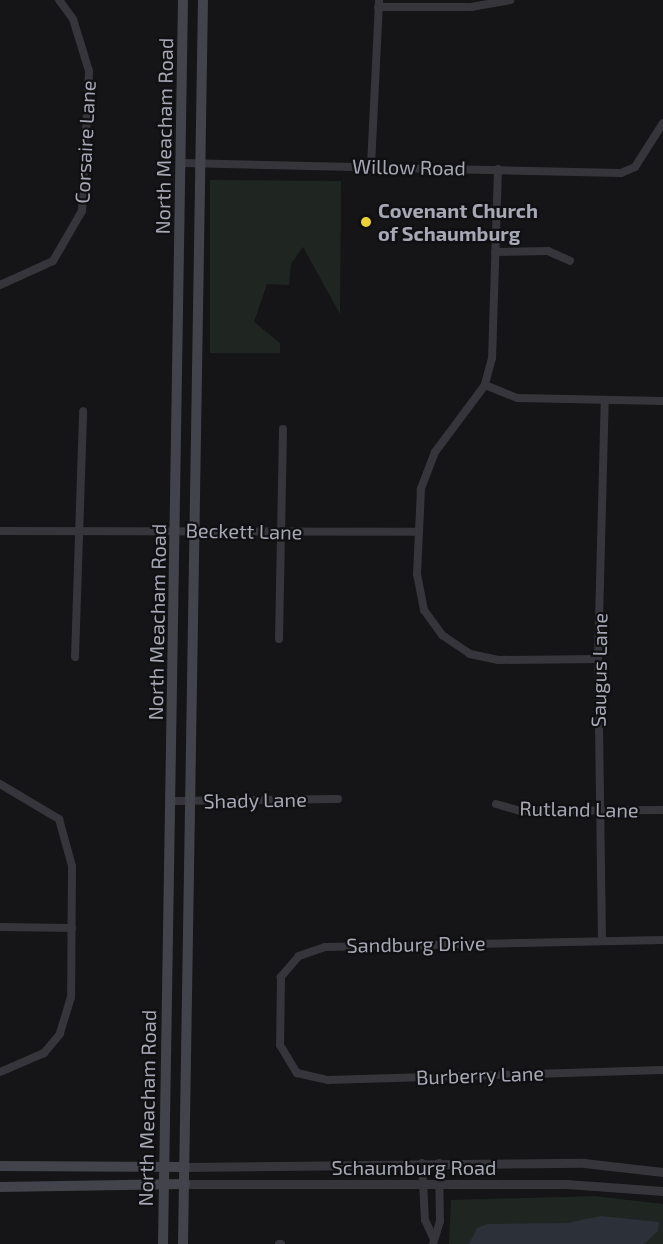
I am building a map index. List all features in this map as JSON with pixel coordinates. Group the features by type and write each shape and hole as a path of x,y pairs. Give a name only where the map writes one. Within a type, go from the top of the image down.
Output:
{"main road":[{"name":"North Meacham Road","path":"163,1244 172,801 183,0"},
{"name":"North Meacham Road","path":"183,1244 203,0"},
{"name":"Schaumburg Road","path":"0,1166 185,1167"},
{"name":"Schaumburg Road","path":"0,1187 185,1184"}],"street":[{"name":"Corsaire Lane","path":"0,285 53,261 82,211 89,71 74,19 59,0"},
{"path":"371,166 379,4 471,6 510,0"},
{"name":"Willow Road","path":"182,163 621,173 635,167 663,123"},
{"path":"498,169 492,358 485,385 435,452 421,489 415,532 424,610 442,635 470,654 498,660 598,659"},
{"path":"495,252 549,251 570,261"},
{"path":"485,385 518,398 663,401"},
{"name":"Saugus Lane","path":"602,940 598,812 598,659 605,400"},
{"path":"75,657 83,411"},
{"path":"279,639 283,429"},
{"name":"Beckett Lane","path":"0,531 415,532"},
{"path":"0,784 59,819 72,866 71,997 60,1034 44,1053 0,1072"},
{"name":"Shady Lane","path":"172,801 338,799"},
{"name":"Rutland Lane","path":"496,804 520,812 663,810"},
{"path":"0,927 72,928"},
{"name":"Sandburg Drive","path":"297,1073 280,1045 280,1000 281,977 299,956 325,947 663,940"},
{"name":"Burberry Lane","path":"297,1073 328,1080 663,1070"},
{"path":"433,1241 440,1221 438,1162"},
{"name":"Schaumburg Road","path":"185,1167 438,1162 584,1163 663,1172"},
{"path":"422,1163 425,1220 433,1241"},
{"name":"Schaumburg Road","path":"185,1184 608,1185 663,1191"}],"shaded area":[{"path":"210,180 341,181 340,314 303,247 291,264 289,285 267,284 254,322 280,343 280,353 210,353"},
{"path":"594,1196 663,1204 663,1244 449,1244 451,1200"},
{"path":"601,1216 659,1222 658,1231 644,1244 469,1244 477,1228 487,1224 567,1223"}],"place":[{"name":"Covenant Church of Schaumburg","path":"366,222"}]}
